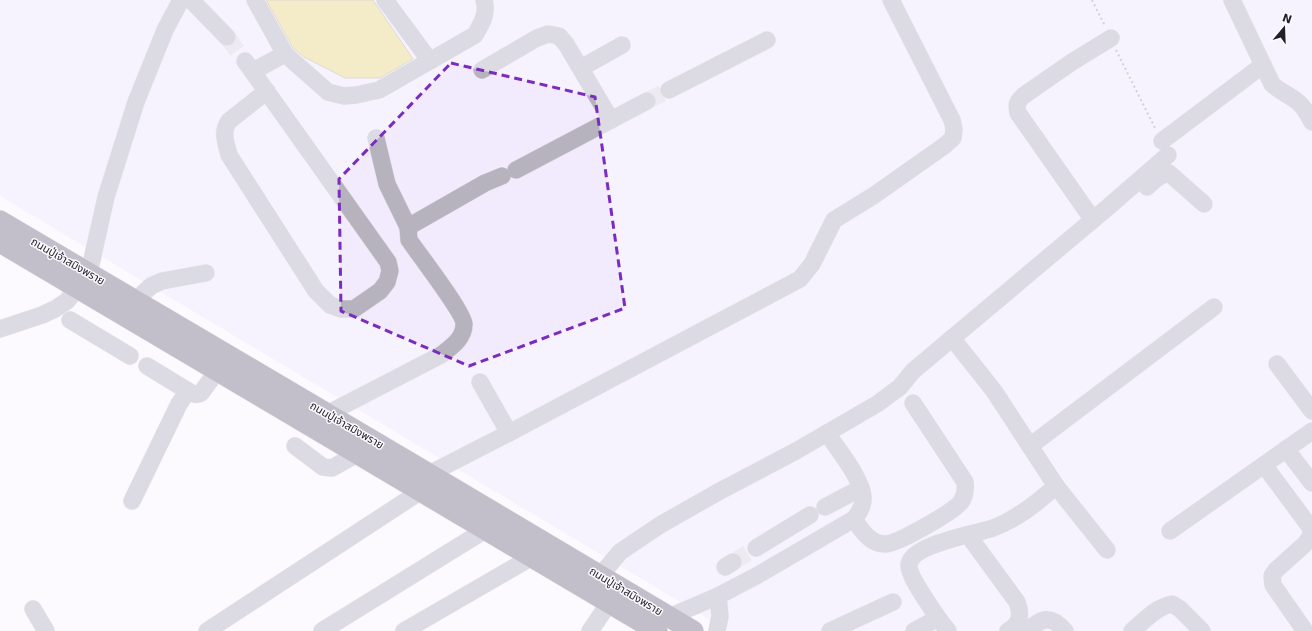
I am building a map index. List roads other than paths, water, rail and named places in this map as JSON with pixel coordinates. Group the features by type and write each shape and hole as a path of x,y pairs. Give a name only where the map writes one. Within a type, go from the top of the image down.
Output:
{"main road":[{"name":"ถนนปู่เจ้าสมิงพราย","path":"0,221 217,371 357,454 425,482 663,624"},
{"name":"ถนนปู่เจ้าสมิงพราย","path":"0,242 84,280 135,300 327,414 425,482 485,530 532,557 595,583 609,603 663,624 693,631"}],"street":[{"path":"255,0 285,54 328,92 344,96 379,90 476,34 484,18 486,7 484,0"},
{"path":"385,0 430,61"},
{"path":"207,631 425,482 509,434 800,279 812,264 834,220 905,173 954,138 952,120 891,0"},
{"path":"1232,0 1272,84 1279,91 1302,106 1312,122"},
{"path":"200,3 227,37"},
{"path":"0,329 55,309 67,301 84,280 106,197 136,102 175,5"},
{"path":"482,70 537,38 548,34 559,36 566,44 611,120"},
{"path":"1094,220 1018,113 1016,107 1017,102 1024,96 1072,62 1111,38"},
{"path":"669,90 767,40"},
{"path":"580,68 622,45"},
{"path":"267,91 225,126 224,137 229,155 316,291 330,305 341,309 354,309 380,291 387,282 390,271 388,262 267,91 249,66 285,54"},
{"path":"595,583 620,552 660,525 796,451 883,399 900,386 913,371 1166,159 1263,65"},
{"path":"408,227 485,183 509,173 647,101"},
{"path":"327,414 441,355 458,342 463,332 464,323 457,308 409,240 408,227 387,184 376,138"},
{"path":"1139,194 1158,177 1164,174 1166,159"},
{"path":"1166,159 1204,204"},
{"path":"135,300 151,286 162,281 206,273"},
{"path":"1030,446 1214,307"},
{"path":"70,320 130,356"},
{"path":"952,338 994,391 1056,486 1107,550"},
{"path":"1277,364 1312,410"},
{"path":"148,366 193,394 202,393 217,371"},
{"path":"480,382 509,434"},
{"path":"132,501 179,404 188,391"},
{"path":"854,519 860,529 872,541 886,544 906,537 954,510 961,502 966,492 965,482 913,403"},
{"path":"1170,531 1312,431"},
{"path":"663,624 758,576 854,519 860,510 863,498 860,482 827,433"},
{"path":"294,446 323,466 332,468 357,454"},
{"path":"1286,449 1312,482"},
{"path":"1264,465 1310,528 1311,536 1305,544 1276,570 1272,576 1273,585 1305,631"},
{"path":"914,631 943,624 910,573 909,564 913,556 933,545 994,528 1030,509 1056,486"},
{"path":"756,548 817,511 861,488"},
{"path":"322,631 485,530"},
{"path":"968,535 1017,602 1020,611 1019,620 1008,631"},
{"path":"404,631 532,557"},
{"path":"717,631 720,616 718,596"},
{"path":"830,631 893,602"},
{"path":"590,631 609,603"},
{"path":"1132,631 1163,605 1172,604 1180,609 1202,631"},
{"path":"33,609 46,631"},
{"path":"1026,631 1044,619 1052,620 1060,625 1065,631"}],"tunnel":[{"path":"227,37 245,61"},
{"path":"647,101 669,90"},
{"path":"733,562 756,548"}]}
